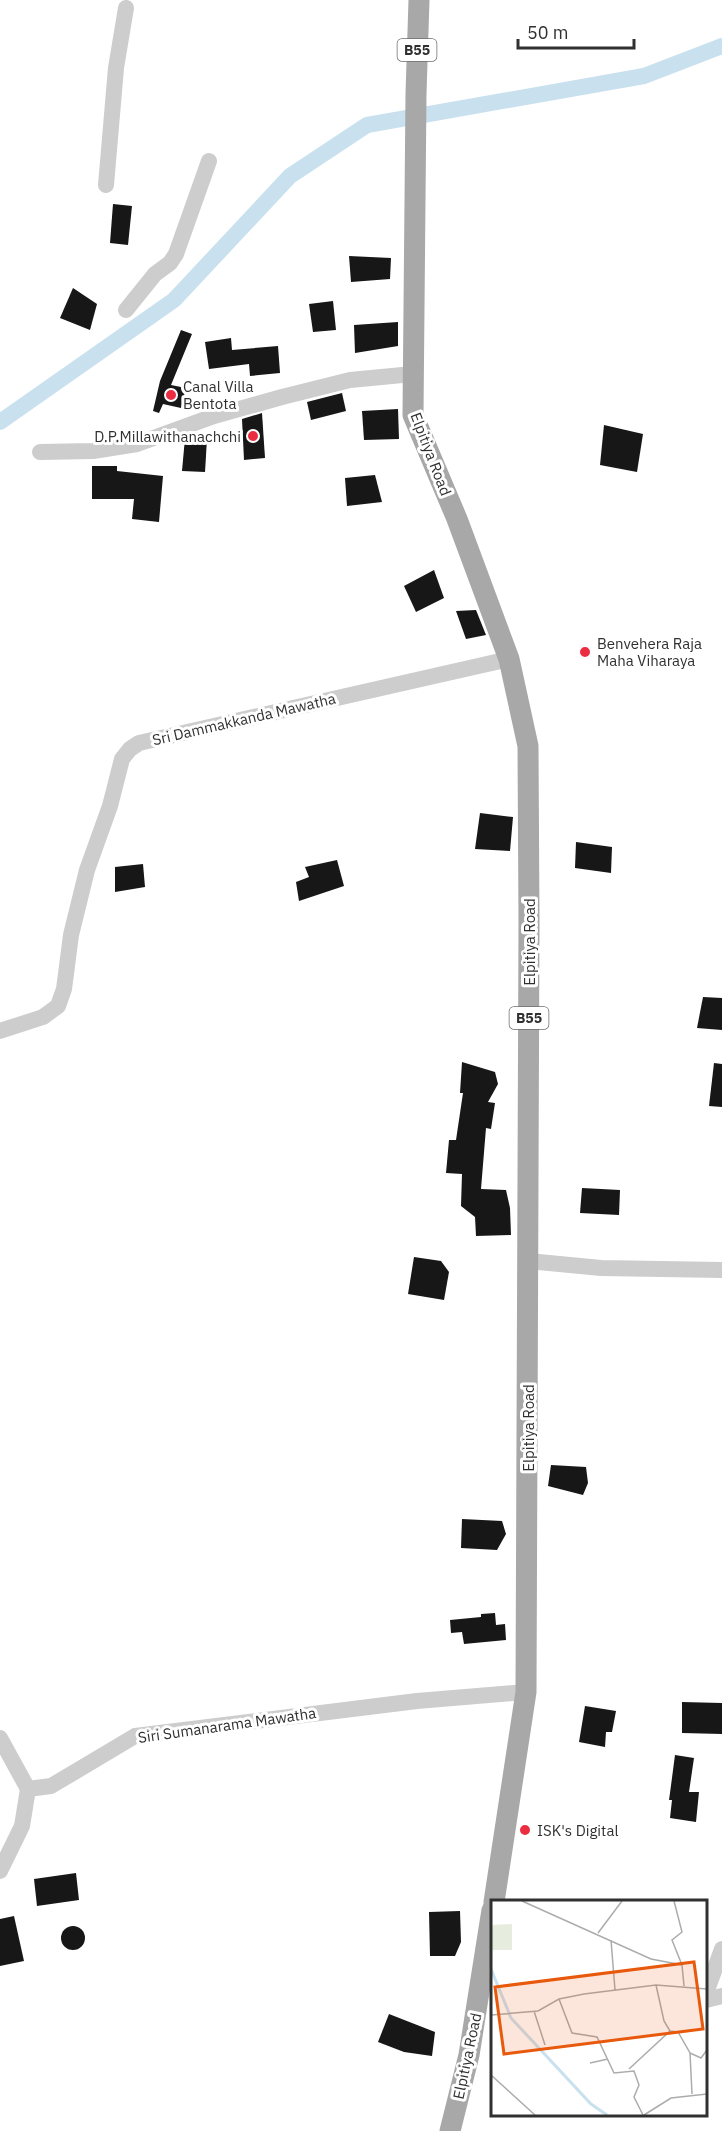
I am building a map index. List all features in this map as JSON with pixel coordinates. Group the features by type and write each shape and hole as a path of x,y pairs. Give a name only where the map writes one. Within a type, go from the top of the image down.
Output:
{"main road":[{"name":"Elpitiya Road","path":"419,0 415,152 413,415 457,519 509,659 528,746 526,1692 494,1900"},
{"name":"Elpitiya Road","path":"450,2131 486,1996 491,1924"}],"street":[{"path":"106,185 116,68 126,8"},
{"path":"126,310 155,274 170,263 176,254 209,161"},
{"path":"40,452 93,451 137,444 214,416 282,397 350,380 413,374"},
{"name":"Sri Dammakkanda Mawatha","path":"0,1031 43,1017 58,1006 64,989 71,935 87,870 110,806 122,759 130,748 139,743 509,659"},
{"path":"528,1261 601,1269 722,1270"},
{"name":"Siri Sumanarama Mawatha","path":"28,1789 51,1786 135,1736 417,1701 526,1692"},
{"path":"0,1738 28,1789 22,1826 0,1871"},
{"path":"707,1988 722,1949"},
{"path":"707,2000 722,1996"}],"building":[{"path":"113,204 132,206 128,245 110,243"},
{"path":"349,256 391,258 390,279 351,282"},
{"path":"73,288 97,304 90,330 60,318"},
{"path":"333,301 336,330 313,332 309,304"},
{"path":"398,322 398,346 355,353 354,325"},
{"path":"181,330 192,334 171,385 186,388 181,408 163,404 159,413 153,411 160,381"},
{"path":"231,338 232,350 278,346 280,373 250,376 249,364 209,369 205,342"},
{"path":"342,393 346,411 311,420 307,402"},
{"path":"398,409 399,439 364,440 362,411"},
{"name":"D.P.Millawithanachchi","path":"262,413 265,458 244,460 242,419"},
{"path":"604,425 643,434 637,472 600,465"},
{"path":"185,438 207,439 205,472 182,471"},
{"path":"92,466 117,466 117,471 163,476 159,522 132,519 134,499 92,499"},
{"path":"375,475 382,502 347,506 345,478"},
{"path":"434,570 444,598 416,612 404,586"},
{"path":"476,610 486,635 466,639 456,611"},
{"path":"480,813 513,817 510,851 475,849"},
{"path":"576,842 612,847 611,873 575,868"},
{"path":"337,860 344,886 299,901 296,882 309,877 305,867"},
{"path":"143,864 145,887 115,892 115,867"},
{"path":"703,997 722,998 722,1030 697,1028"},
{"path":"462,1062 495,1072 498,1084 488,1102 495,1103 491,1129 486,1128 481,1189 506,1190 510,1208 511,1235 476,1236 475,1217 461,1206 462,1174 446,1173 449,1140 456,1140 463,1093 460,1093"},
{"path":"714,1063 722,1064 722,1107 709,1106"},
{"path":"582,1188 620,1190 619,1215 580,1213"},
{"path":"414,1257 441,1261 449,1272 444,1300 408,1294"},
{"path":"551,1465 586,1467 588,1483 583,1495 548,1486"},
{"path":"462,1519 502,1521 506,1534 497,1550 461,1548"},
{"path":"495,1613 496,1625 505,1624 506,1640 464,1644 462,1632 451,1633 450,1620 481,1617 481,1614"},
{"path":"682,1702 722,1703 722,1734 682,1733"},
{"path":"585,1706 616,1711 612,1732 606,1732 605,1747 579,1742"},
{"path":"675,1755 694,1758 689,1792 699,1792 696,1822 670,1818 672,1800 669,1800"},
{"path":"76,1873 79,1900 37,1906 34,1879"},
{"path":"460,1911 461,1942 455,1956 430,1956 429,1912"},
{"path":"14,1916 24,1961 0,1966 0,1919"},
{"path":"73,1926 82,1929 85,1938 82,1947 73,1950 64,1947 61,1938 64,1929"},
{"path":"389,2014 435,2032 432,2056 404,2052 378,2042"}],"waterway":[{"path":"0,422 174,300 290,176 367,125 644,76 722,46"}],"place":[{"name":"Canal Villa Bentota","path":"171,395"},
{"name":"D.P.Millawithanachchi","path":"253,436"},
{"name":"Benvehera Raja Maha Viharaya","path":"585,652"},
{"name":"ISK's Digital","path":"525,1830"}]}
